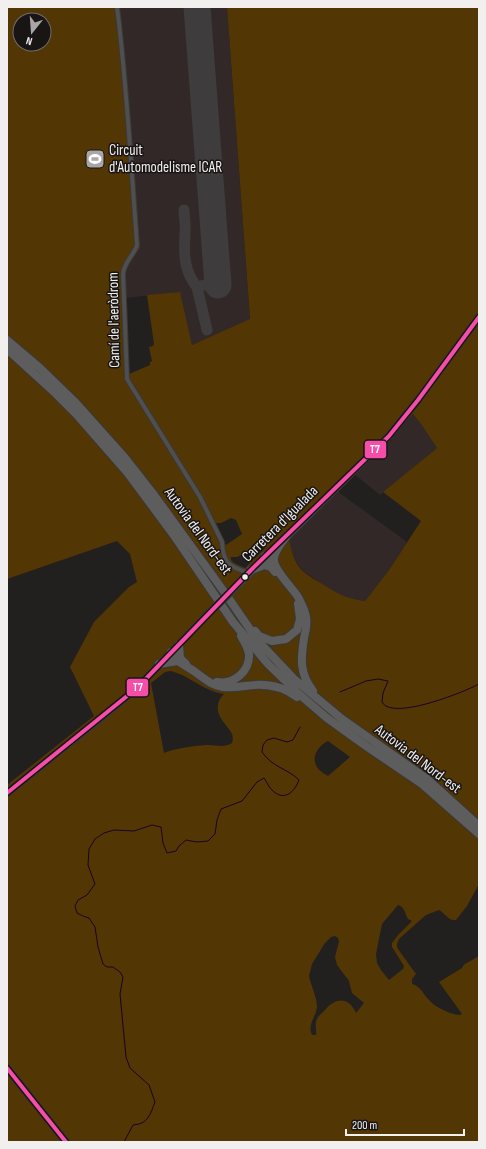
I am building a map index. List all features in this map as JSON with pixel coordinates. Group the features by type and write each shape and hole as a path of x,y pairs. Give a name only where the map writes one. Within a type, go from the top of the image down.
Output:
{"highway":[{"name":"Autovia del Nord-est","path":"7,340 59,386 109,438 154,495 258,641 294,679 353,727 428,779 479,826"},
{"name":"Autovia del Nord-est","path":"7,349 48,386 78,416 123,467 156,510 233,622 268,664 299,694 327,718 422,784 479,834"},
{"path":"225,593 259,636 272,641 286,639 297,630 300,619 298,604 272,564 275,553 286,537"},
{"path":"265,556 267,562 276,568 297,596 303,607 306,617 306,627 301,655 302,668 310,687 322,702"},
{"path":"250,572 264,565 272,564"},
{"path":"204,678 222,683 232,681 239,677 247,667 249,653 233,622"},
{"path":"179,645 179,660"},
{"path":"172,652 173,656 210,683 225,688 258,684 272,685 290,692 339,731 366,746"},
{"path":"159,664 179,660"}],"street":[{"name":"Camí de l'aeròdrom","path":"117,7 127,95 137,245 125,266 123,274 127,379 200,497 222,542 225,561 235,568 250,572"},
{"name":"Carretera d'Igualada","path":"7,792 106,714 136,688 265,556 389,436 418,400 479,317"},
{"path":"7,1068 66,1142"}],"shaded area":[{"path":"7,7 120,7 140,248 126,267 125,275 129,374 150,365 150,362 152,361 149,347 153,346 154,344 147,295 180,292 192,345 250,319 227,7 479,7 479,884 467,906 456,920 449,918 439,910 426,915 400,938 397,945 398,949 416,974 412,979 412,984 418,987 429,1000 442,1010 458,1015 462,1014 439,982 479,956 479,1142 7,1142 7,785 94,716 70,667 94,622 129,587 137,582 130,554 117,541 7,579","holes":["413,414 437,448 383,492 421,521 389,570 365,601 342,595 305,573 296,562 292,553 289,539","231,518 236,520 242,534 226,545 214,523 221,523","265,543 265,548 245,568 231,560 231,557 237,557","171,671 184,676 209,690 224,694 219,700 218,710 220,717 232,734 232,743 223,746 192,746 164,753 151,683 165,672","328,741 350,757 328,776 318,768 315,761 315,754 322,745","398,905 403,909 408,919 412,921 392,943 392,947 404,966 403,969 389,980 377,963 376,954 382,924","335,936 339,941 335,957 337,965 349,981 352,993 364,1003 356,1013 350,1004 346,1002 338,1001 329,1006 318,1017 316,1021 316,1035 312,1035 311,1024 317,1007 309,976 312,964 325,943 331,937"]},
{"path":"120,7 227,7 250,320 192,345 179,292 126,298 126,267 140,248"},
{"path":"413,414 437,448 380,495 354,474"},
{"path":"337,491 407,542 389,570 365,601 351,599 338,594 304,572 297,563 290,547 289,539"}],"waterway":[{"path":"340,692 366,681 378,679 388,681 383,693 382,702 386,706 405,708 447,698 479,684"},
{"path":"124,1142 133,1125 142,1123 148,1118 155,1102 149,1085 130,1068 126,1057 120,994 123,977 120,972 113,967 107,967 103,964 98,947 95,927 89,918 77,913 75,906 78,900 87,895 95,884 88,865 89,849 95,839 104,833 114,830 134,831 152,825 161,827 163,843 167,853 176,851 186,840 197,842 208,841 215,834 217,820 221,809 242,801 257,782 264,778 272,790 277,794 282,795 289,794 295,788 299,780 275,765 262,752 263,745 267,740 274,738 287,742 293,740 300,727"}],"taxiway":[{"path":"184,210 185,261 192,281 197,287"},
{"path":"207,330 197,287 218,279"}],"runway":[{"path":"197,7 218,285"}],"transit line":[{"name":"T7","path":"7,793 137,688 251,570 389,436 418,400 479,317"},
{"name":"T7","path":"7,1068 66,1142"}],"place":[{"name":"Circuit d'Automodelisme ICAR","path":"95,159"}]}
